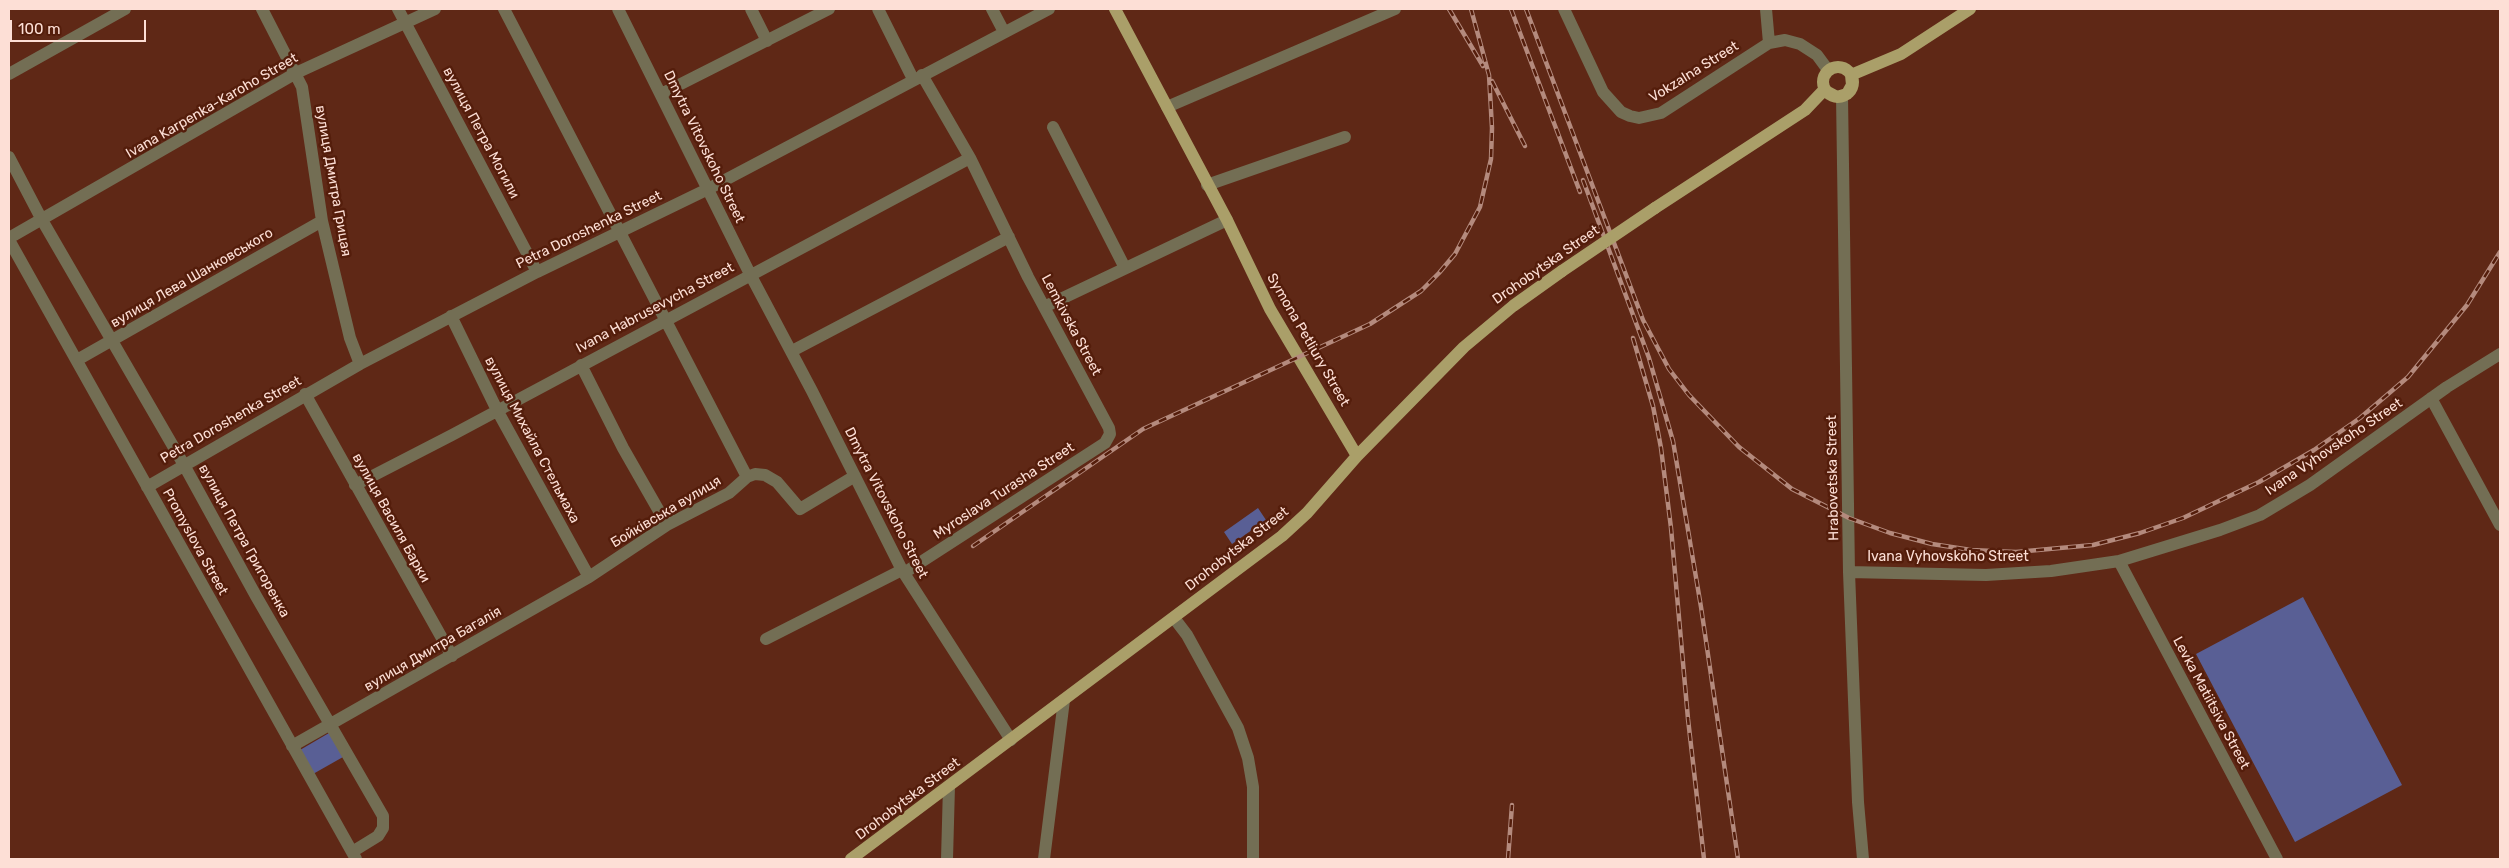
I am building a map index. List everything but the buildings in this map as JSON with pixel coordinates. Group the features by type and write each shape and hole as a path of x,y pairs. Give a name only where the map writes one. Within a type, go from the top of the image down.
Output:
{"main road":[{"name":"Symona Petliury Street","path":"1115,9 1227,220 1270,309 1357,456"},
{"path":"1851,75 1901,54 1970,9"},
{"path":"1843,68 1851,75 1850,90 1842,96 1832,96 1824,90 1823,79 1828,70 1843,68"},
{"name":"Drohobytska Street","path":"851,859 1282,536 1307,513 1357,456 1488,326 1562,270 1805,110 1824,90"}],"street":[{"path":"9,74 125,9"},
{"name":"вулиця Дмитра Грицая","path":"262,9 302,87 322,221 350,338 360,364"},
{"name":"вулиця Петра Могили","path":"398,9 537,272"},
{"name":"Ivana Karpenka-Karoho Street","path":"9,239 296,73 435,9"},
{"path":"504,9 747,477 754,474 765,476 777,482 800,509 855,476"},
{"name":"Dmytra Vitovskoho Street","path":"618,9 750,274 792,351 903,571 1011,740"},
{"path":"751,9 768,41"},
{"path":"661,94 829,9"},
{"name":"Lemkivska Street","path":"878,9 918,77 970,158 1044,307 1109,428"},
{"path":"992,9 1004,32"},
{"name":"Petra Doroshenka Street","path":"147,487 305,394 360,364 537,272 708,189 1049,9"},
{"path":"1167,107 1395,9"},
{"name":"Vokzalna Street","path":"1564,9 1570,26 1603,92 1621,112 1639,118 1661,113 1769,43"},
{"path":"1766,9 1769,43 1785,40 1800,44 1817,55 1828,70"},
{"name":"Hrabovetska Street","path":"1842,96 1849,572 1858,802 1863,859"},
{"path":"1053,127 1125,268"},
{"path":"1207,185 1346,137"},
{"name":"вулиця Петра Григоренка","path":"9,157 42,220 184,465 256,596 383,816 383,828 378,836 354,856"},
{"name":"Ivana Habrusevycha Street","path":"355,484 452,435 970,158"},
{"path":"1044,307 1227,220"},
{"name":"вулиця Лева Шанковського","path":"77,360 322,221"},
{"path":"792,351 1009,237"},
{"name":"Promyslova Street","path":"9,239 354,856"},
{"name":"вулиця Михайла Стельмаха","path":"451,316 497,410 589,577"},
{"name":"Ivana Vyhovskoho Street","path":"1849,572 2016,574 2119,561 2220,530 2260,515 2310,485 2432,398 2500,354"},
{"path":"581,365 623,448 667,525"},
{"name":"вулиця Василя Барки","path":"305,394 452,656"},
{"path":"2432,398 2500,525"},
{"name":"Myroslava Turasha Street","path":"766,639 903,571 1105,443 1109,438 1109,428"},
{"name":"Бойківська вулиця","path":"589,577 667,525 729,493 747,477"},
{"name":"Levka Matiitsiva Street","path":"2119,561 2277,859"},
{"name":"вулиця Дмитра Багалія","path":"292,746 589,577"},
{"path":"1174,618 1187,635 1238,728 1248,758 1253,787 1253,859"},
{"path":"1044,859 1064,700"},
{"path":"947,859 950,786"}],"shaded area":[{"path":"1258,508 1266,520 1232,544 1224,532"},
{"path":"2303,597 2402,785 2295,842 2196,654"},
{"path":"329,733 343,757 313,774 300,750"}],"railway":[{"path":"1449,9 1483,66"},
{"path":"973,546 1143,429 1370,324 1421,291 1439,273 1455,254 1480,207 1491,159 1492,128 1489,75 1471,9"},
{"path":"1511,9 1580,192"},
{"path":"1526,9 1643,320 1669,369 1689,395 1739,447 1792,489 1849,518 1890,533 1932,544 1971,550 2016,552 2093,545 2140,533 2183,518 2259,482 2314,450 2360,418 2408,377 2467,305 2500,252"},
{"path":"1492,81 1525,146"},
{"path":"1583,180 1649,358 1673,441 1701,607 1738,859"},
{"path":"1633,338 1653,406 1661,448 1671,528 1688,719 1704,859"},
{"path":"1508,859 1512,805"}]}
